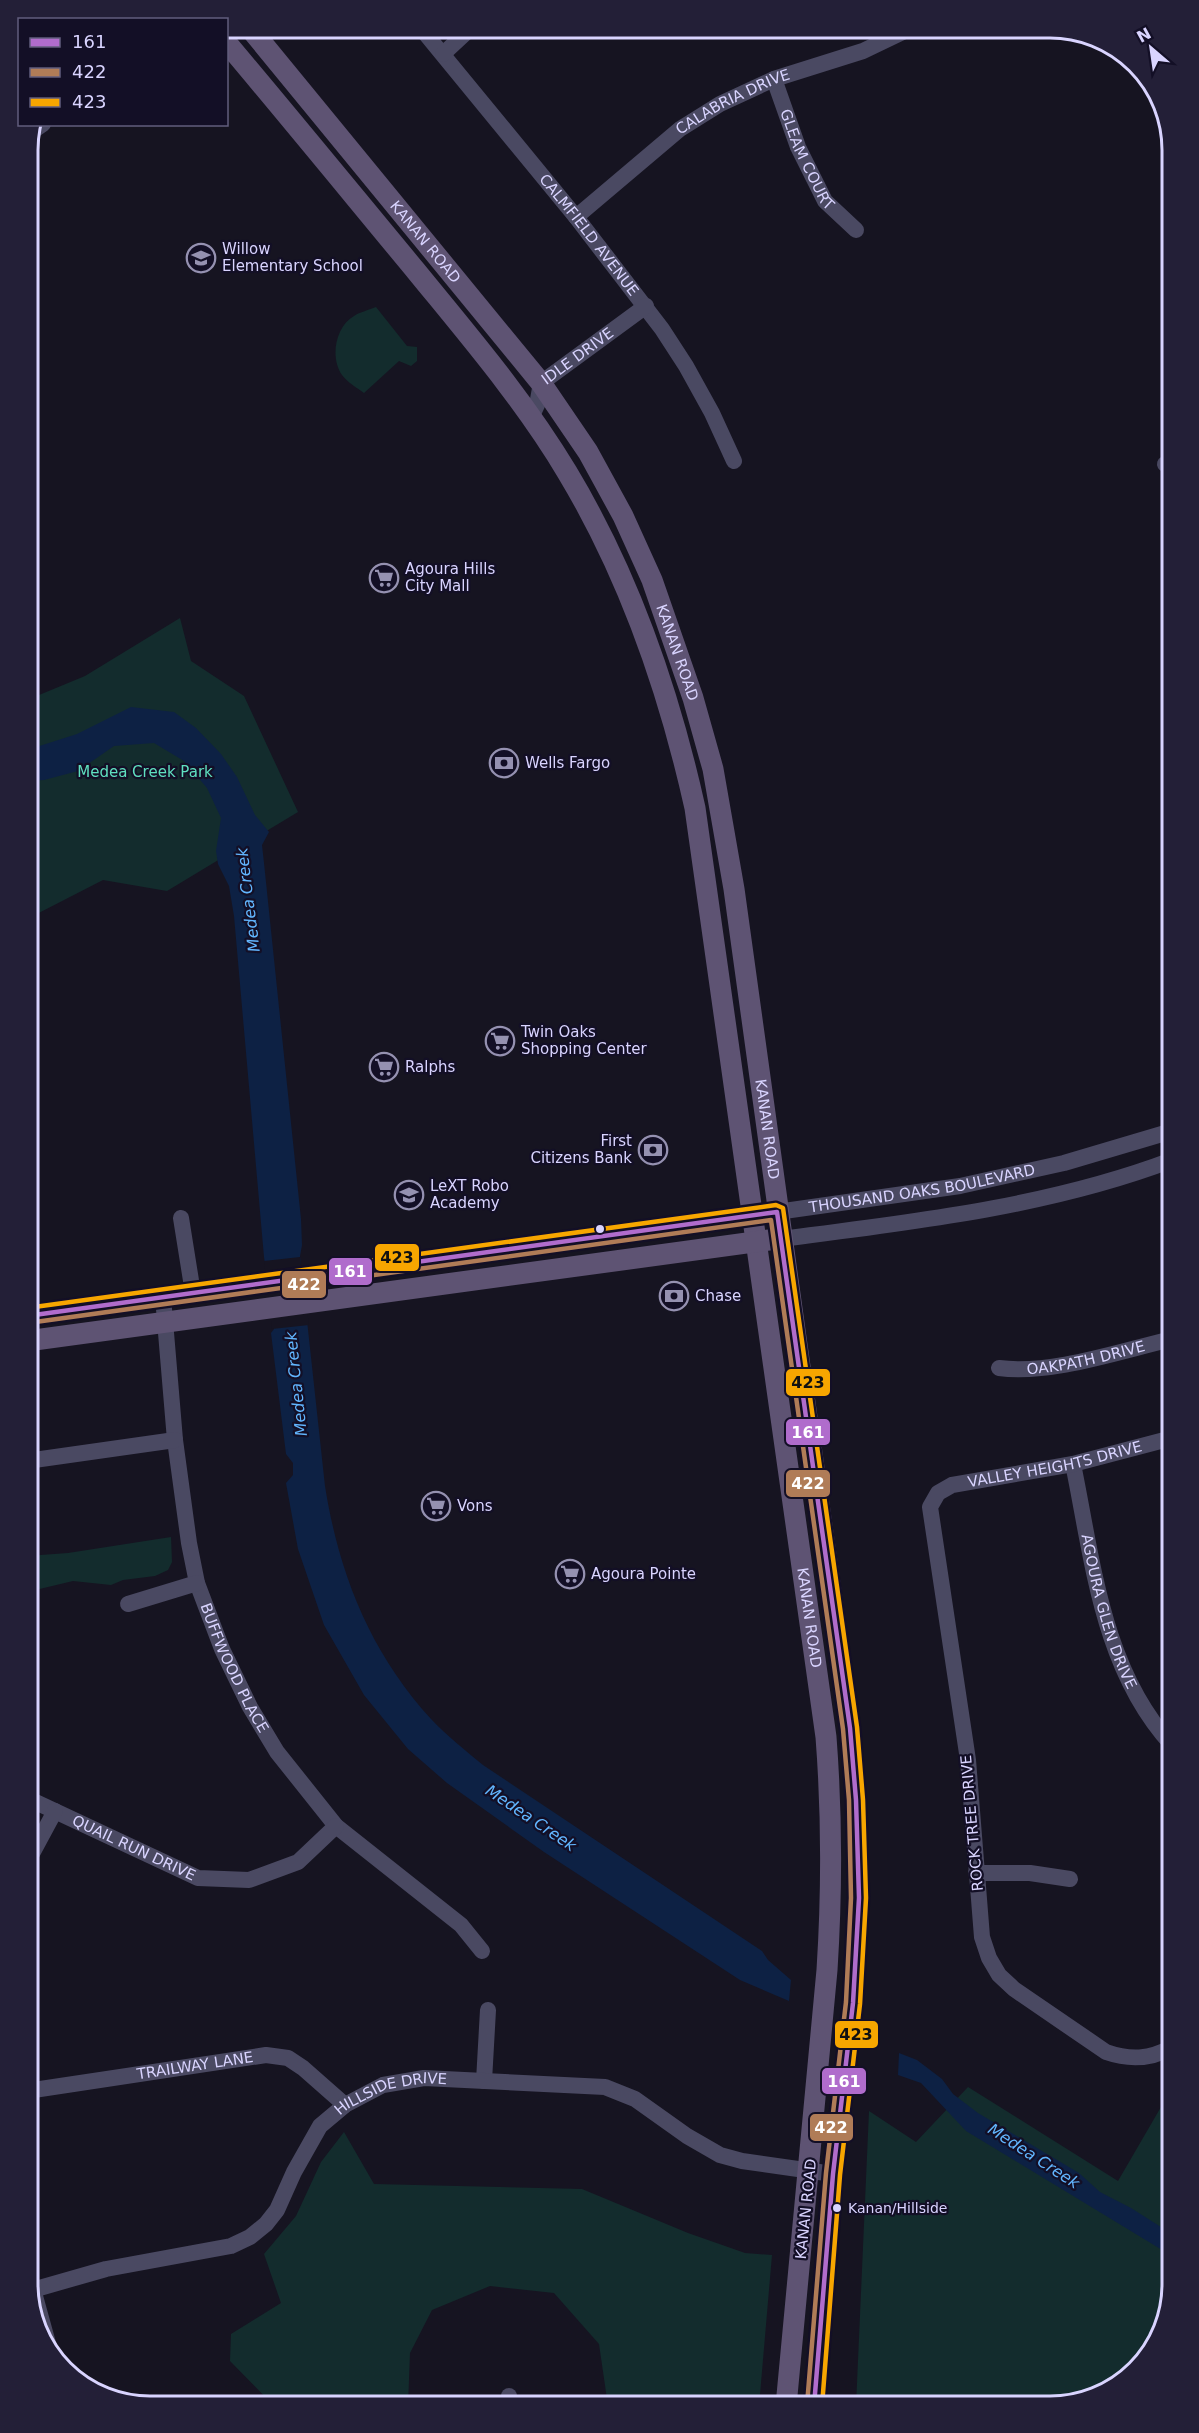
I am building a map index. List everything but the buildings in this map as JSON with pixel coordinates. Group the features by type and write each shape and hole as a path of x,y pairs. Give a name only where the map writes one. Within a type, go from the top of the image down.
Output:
{"main road":[{"name":"KANAN ROAD","path":"258,38 541,383 588,452 623,516 652,580 693,698 713,769 734,890 848,1717 856,1800 859,1898 855,1968 833,2174 815,2396"},
{"name":"KANAN ROAD","path":"228,44 496,369 567,471 601,534 625,587 646,639 682,750 696,819 756,1241 826,1737 831,1803 831,1905 827,1970 787,2396"},
{"name":"THOUSAND OAKS BOULEVARD","path":"38,1314 777,1212"},
{"name":"THOUSAND OAKS BOULEVARD","path":"38,1339 781,1239"}],"street":[{"name":"CALMFIELD AVENUE","path":"429,38 646,306 686,366 734,460"},
{"path":"443,54 460,38"},
{"name":"CALABRIA DRIVE","path":"576,217 680,129 720,104 774,79 863,51 890,38"},
{"name":"GLEAM COURT","path":"774,79 798,147 825,201 856,230"},
{"name":"IDLE DRIVE","path":"531,418 537,405 541,383 646,306"},
{"name":"THOUSAND OAKS BOULEVARD","path":"777,1212 960,1186 1064,1162 1162,1134"},
{"name":"THOUSAND OAKS BOULEVARD","path":"781,1239 974,1212 1043,1198 1162,1164"},
{"path":"181,1218 193,1293"},
{"name":"BUFFWOOD PLACE","path":"164,1297 175,1440 197,1583 222,1649 250,1707 277,1752 336,1826 461,1925 482,1951"},
{"name":"OAKPATH DRIVE","path":"999,1368 1020,1371 1044,1369 1162,1341"},
{"path":"38,1459 175,1440"},
{"name":"VALLEY HEIGHTS DRIVE","path":"938,1493 952,1485 1073,1464 1162,1441"},
{"name":"AGOURA GLEN DRIVE","path":"1073,1464 1103,1613 1114,1648 1146,1711 1162,1732"},
{"name":"ROCK TREE DRIVE","path":"938,1493 930,1507 968,1760 982,1936 988,1958 999,1975 1014,1989 1106,2052 1126,2057 1152,2056 1162,2052"},
{"path":"128,1604 197,1583"},
{"name":"QUAIL RUN DRIVE","path":"38,1804 198,1878 249,1880 298,1862 336,1826"},
{"path":"38,1843 55,1812"},
{"path":"976,1873 1030,1873 1070,1879"},
{"path":"484,2081 488,2010"},
{"name":"TRAILWAY LANE","path":"38,2089 266,2055 288,2058 303,2068 345,2105"},
{"name":"HILLSIDE DRIVE","path":"38,2288 106,2269 231,2246 250,2237 277,2210 294,2172 320,2126 345,2105 383,2085 424,2078 605,2087 635,2099 687,2136 720,2155 741,2161 833,2174"}],"green space":[{"path":"376,307 407,346 417,347 417,361 411,366 399,361 364,393 349,382 338,368 336,343 342,327 348,321"},
{"name":"Medea Creek Park","path":"180,618 191,661 244,696 298,812 167,891 103,880 38,913 38,695 85,676"},
{"path":"171,1537 172,1562 168,1570 155,1576 123,1580 111,1585 73,1581 38,1589 38,1555 68,1553"},
{"path":"968,2087 1118,2181 1162,2105 1161,2298 1156,2319 1143,2346 1123,2368 1092,2387 1064,2395 856,2396 869,2111 916,2142"},
{"path":"344,2132 374,2184 582,2189 688,2233 745,2253 772,2255 760,2396 606,2396 599,2344 554,2293 490,2286 432,2310 410,2353 408,2395 263,2395 230,2361 231,2334 281,2303 264,2254 296,2216 321,2162"}],"water":[{"name":"Medea Creek","path":"131,707 174,712 196,728 221,754 237,777 255,815 269,832 262,845 301,1219 300,1256 325,1486 339,1550 360,1610 374,1639 410,1693 431,1719 450,1737 483,1765 762,1951 768,1960 791,1980 789,2001 740,1980 544,1852 447,1783 408,1749 364,1695 324,1625 298,1549 286,1483 293,1475 293,1463 286,1454 271,1333 274,1329 264,1257 234,916 229,886 218,864 216,851 221,818 207,788 184,761 154,743 114,746 78,771 38,780 38,746 77,734"},
{"name":"Medea Creek","path":"899,2053 917,2060 942,2079 953,2094 978,2113 1079,2173 1100,2192 1162,2228 1162,2250 966,2131 921,2083 898,2075"}],"pier":[{"path":"300,1257 309,1325 272,1329 264,1261"}],"transit line":[{"name":"423","path":"38,1306 776,1205 783,1208 857,1727 863,1800 866,1898 860,2004 840,2175 823,2396"},
{"name":"161","path":"38,1314 777,1212 850,1728 856,1800 859,1898 853,2003 833,2174 815,2396"},
{"name":"422","path":"38,1322 771,1220 843,1729 849,1800 851,1898 846,2002 826,2173 808,2396"}],"place":[{"name":"Willow Elementary School","path":"201,258"},
{"name":"Agoura Hills City Mall","path":"384,578"},
{"name":"Wells Fargo","path":"504,763"},
{"name":"Twin Oaks Shopping Center","path":"500,1041"},
{"name":"Ralphs","path":"384,1067"},
{"name":"First Citizens Bank","path":"653,1150"},
{"name":"LeXT Robo Academy","path":"409,1195"},
{"name":"Chase","path":"674,1296"},
{"name":"Vons","path":"436,1506"},
{"name":"Agoura Pointe","path":"570,1574"},
{"name":"Kanan/Hillside","path":"837,2208"}]}
